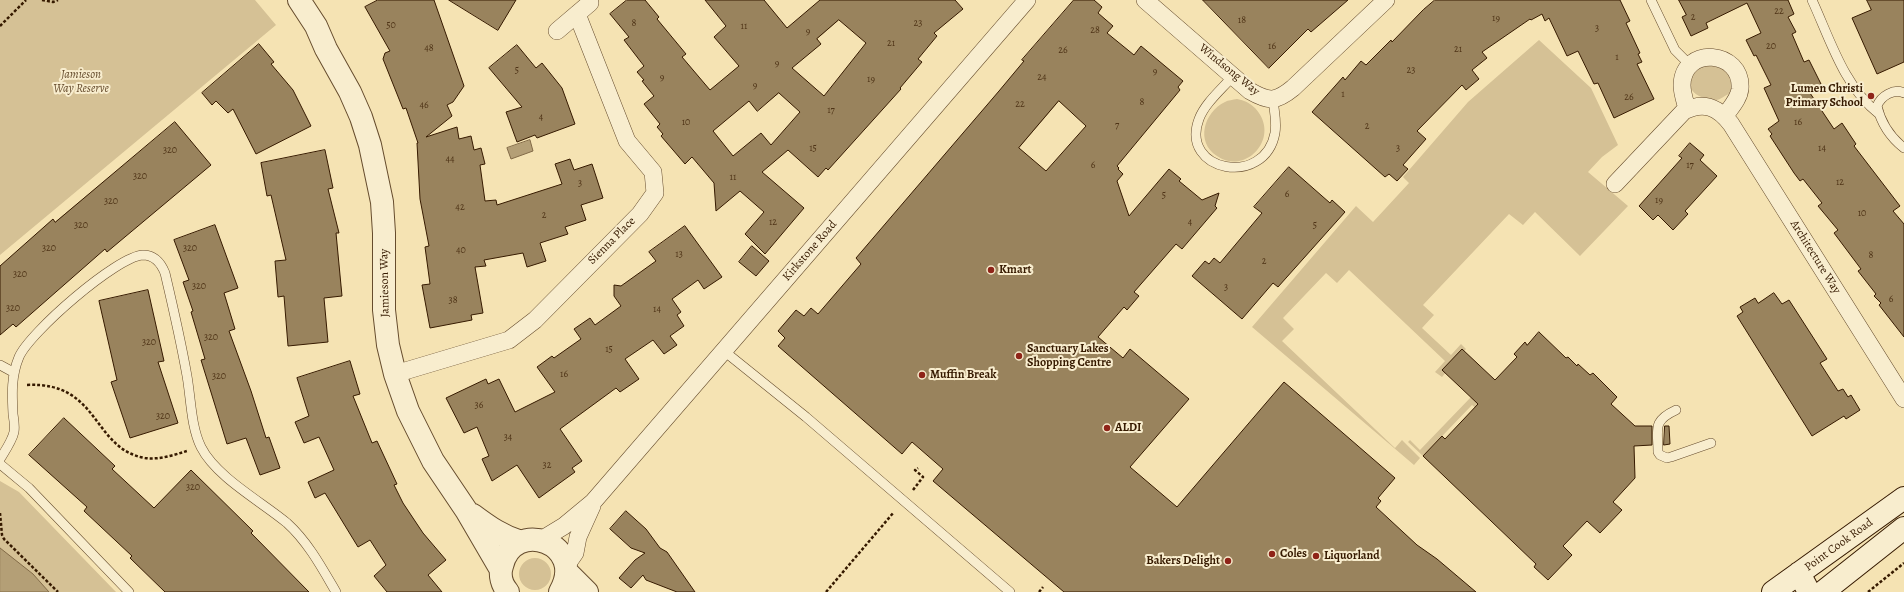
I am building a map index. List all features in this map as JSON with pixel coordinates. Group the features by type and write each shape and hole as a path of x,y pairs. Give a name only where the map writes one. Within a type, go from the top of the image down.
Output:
{"street":[{"name":"Jamieson Way","path":"284,0 295,19 326,49"},
{"name":"Jamieson Way","path":"299,0 316,26 326,49 350,92 361,117 377,172 382,202 384,233 384,310 388,345 395,374 408,412 420,439 447,484 466,510 501,570 502,580 508,592"},
{"name":"Kirkstone Road","path":"531,541 564,526 593,502 1027,0"},
{"name":"Windsong Way","path":"1144,0 1233,76 1259,96 1273,100 1285,95 1293,88 1386,0"},
{"name":"Sienna Place","path":"395,374 509,340 540,314 640,214 655,193 653,172 627,141 583,9 557,31"},
{"path":"1615,184 1680,114 1688,109 1704,106 1720,111 1725,116 1740,91 1738,76 1734,69 1723,59 1708,57 1697,60 1690,65 1684,75 1682,84 1688,109"},
{"name":"Architecture Way","path":"1725,116 1904,399"},
{"name":"Point Cook Road","path":"1794,586 1904,498"},
{"name":"Kirkstone Road","path":"564,577 575,553 578,537 593,502"},
{"name":"Jamieson Way","path":"466,510 491,529 506,537 550,543 558,549 563,557 564,577 587,592"},
{"path":"1824,592 1904,528"},
{"path":"501,570 507,553 531,541"}],"lane":[{"path":"1651,0 1675,50 1690,65"},
{"path":"1812,0 1845,72 1861,98 1879,114"},
{"path":"1233,76 1204,110 1197,126 1197,140 1201,149 1214,164 1221,167 1238,169 1252,163 1264,154 1271,145 1275,134 1276,123 1273,100"},
{"path":"1904,93 1896,91 1883,97 1877,106 1885,128 1904,148"},
{"path":"0,459 14,430 12,386 13,372 19,356 28,342 90,285 129,259 143,255 152,257 159,261 165,273 183,354 196,430 201,447 210,461 225,475 296,532 310,550 336,592"},
{"path":"724,351 806,417 1010,592"},
{"path":"0,365 13,372"},
{"path":"1676,410 1662,418 1658,423 1658,452 1660,455 1667,458 1711,443"},
{"path":"0,464 29,488 129,592"}],"path":[{"path":"0,26 26,0"},
{"path":"42,0 53,2 58,0"},
{"path":"12,386 31,385 56,388 74,396 117,444 131,454 146,458 167,457 201,447"},
{"path":"910,493 923,478 915,470 918,468"},
{"path":"826,592 897,509"},
{"path":"0,513 2,534 4,539 58,592"},
{"path":"1868,592 1904,563"},
{"path":"1038,592 1043,587"}],"green space":[{"name":"Jamieson Way Reserve","path":"0,0 255,0 276,25 0,255"},
{"path":"1539,40 1591,88 1618,145 1602,157 1588,172 1628,206 1580,256 1535,212 1523,225 1509,214 1423,305 1434,315 1422,328 1451,355 1461,344 1466,349 1442,377 1435,372 1445,361 1349,270 1337,283 1326,273 1283,318 1294,329 1282,341 1395,448 1402,440 1420,458 1414,465 1252,327 1356,206 1373,222 1409,183 1403,177 1468,102"},
{"path":"1705,65 1722,69 1730,76 1732,86 1730,93 1716,100 1707,99 1694,92 1690,82 1692,76 1697,70"},
{"path":"1237,99 1247,102 1255,108 1262,119 1265,131 1257,150 1249,157 1239,161 1228,161 1217,156 1210,150 1204,135 1205,128 1207,120 1218,107 1226,101"},
{"path":"1471,397 1482,403 1477,409 1472,405 1423,456 1408,442 1410,440 1420,450"},
{"path":"0,481 19,492 116,592 0,592"},
{"path":"532,558 538,558 548,565 551,574 550,580 544,587 538,590 532,590 522,583 519,577 519,571 526,561"}],"shaded area":[{"path":"530,140 533,151 511,159 507,148"},
{"path":"0,548 33,574 49,592 0,592"}],"building":[{"path":"378,0 434,0 464,86 453,102 447,105 452,116 426,137 457,127 459,139 471,136 474,150 481,148 485,164 480,165 485,201 496,200 497,205 562,184 555,164 570,159 574,170 592,164 603,198 581,205 586,220 565,227 568,234 540,243 546,261 527,267 523,253 484,260 486,266 475,267 483,313 471,315 472,320 430,328 422,285 430,284 425,247 429,246 420,199 418,143 406,108 403,109 383,59 385,53 390,51 365,7"},
{"path":"449,0 516,0 498,30"},
{"path":"627,0 645,0 659,17 657,19 686,54 682,57 710,90 739,66 714,37 726,26 705,0 764,0 787,28 820,0 955,0 963,9 934,33 937,36 918,59 922,62 900,88 901,89 828,170 826,168 818,177 788,150 762,172 804,208 765,254 745,234 764,212 740,191 716,211 714,183 692,157 685,164 661,136 663,134 657,127 660,124 644,104 654,96 637,72 644,66 624,40 629,37 610,14","holes":["839,20 866,43 824,96 792,68 821,44 817,39","779,93 800,112 771,145 761,133 733,156 713,131 749,101 757,111"]},
{"name":"Sanctuary Lakes Shopping Centre","path":"1074,0 1094,0 1102,7 1098,13 1113,26 1107,33 1134,55 1141,46 1183,81 1178,87 1180,90 1117,166 1123,174 1117,181 1129,216 1169,169 1181,179 1179,181 1202,200 1219,193 1215,206 1217,208 1182,249 1176,244 1134,292 1139,296 1127,310 1124,307 1098,337 1123,358 1130,349 1189,399 1130,467 1177,507 1284,382 1395,478 1378,498 1381,501 1376,507 1417,545 1437,559 1476,592 1064,592 933,481 943,469 912,442 902,454 778,346 785,338 778,331 796,310 804,316 811,308 818,314 861,264 856,258 999,91 1024,61 1022,60","holes":["1059,101 1086,126 1046,171 1019,148"]},
{"path":"1203,0 1348,0 1311,32 1308,29 1269,68"},
{"path":"1435,0 1620,0 1630,21 1626,23 1640,53 1638,54 1642,62 1637,64 1654,99 1614,118 1598,83 1594,84 1578,51 1567,56 1549,18 1545,21 1542,14 1531,20 1530,19 1482,52 1487,58 1472,70 1479,79 1466,90 1462,85 1417,131 1426,139 1403,165 1408,169 1397,181 1389,174 1385,177 1312,112 1343,77 1345,80 1361,61 1366,65"},
{"path":"1679,0 1788,0 1794,14 1788,17 1796,32 1792,34 1804,62 1809,60 1821,84 1808,90 1834,129 1842,123 1856,144 1854,146 1900,206 1893,211 1904,224 1904,337 1879,305 1881,303 1874,296 1876,294 1858,271 1861,269 1834,233 1838,230 1818,206 1822,203 1803,179 1800,181 1770,136 1772,134 1768,129 1779,121 1764,88 1771,85 1756,55 1754,56 1746,40 1761,33 1747,3 1706,23 1708,28 1691,36 1682,17 1686,15"},
{"path":"1867,0 1904,0 1904,62 1877,74 1852,18 1871,10"},
{"path":"259,44 274,62 271,64 293,90 311,126 256,154 233,109 228,113 216,101 212,105 202,93"},
{"path":"517,45 536,68 542,63 562,88 575,124 537,138 535,135 517,142 506,112 522,107 489,68"},
{"path":"175,122 211,165 107,252 105,249 16,327 13,324 0,335 0,266 53,219 55,222"},
{"path":"1690,143 1704,155 1700,160 1717,176 1685,211 1688,214 1673,230 1658,215 1653,220 1639,206 1682,158 1679,156"},
{"path":"325,150 333,188 328,189 339,233 336,233 342,296 324,298 328,342 288,346 284,296 278,297 275,261 286,260 271,195 267,196 261,163"},
{"path":"1289,167 1330,203 1332,200 1345,212 1278,287 1273,283 1242,319 1192,276 1205,261 1209,264 1214,258 1220,263 1262,213 1254,207"},
{"path":"215,225 238,288 224,293 235,329 229,331 266,438 269,437 280,468 260,475 246,438 227,444 201,360 205,359 191,312 193,311 183,282 189,280 174,240"},
{"path":"685,226 722,277 704,289 698,280 672,299 681,312 677,315 684,326 670,336 677,345 664,354 653,340 625,359 639,379 620,392 616,388 560,429 582,461 572,468 575,472 539,498 517,465 492,481 482,459 489,456 477,427 464,433 446,398 486,379 488,384 499,379 515,412 555,392 537,367 552,356 554,358 581,339 574,329 590,318 595,325 621,306 614,296 614,285 621,286 656,261 649,252"},
{"path":"752,246 769,261 756,276 739,262"},
{"path":"148,290 164,361 158,362 178,423 130,438 111,382 117,380 99,301"},
{"path":"1774,293 1782,304 1789,300 1827,359 1820,363 1838,391 1843,389 1848,397 1851,395 1860,410 1846,419 1844,416 1812,436 1737,316 1743,312 1740,307 1755,298 1758,303"},
{"path":"1539,332 1566,358 1568,357 1577,366 1578,364 1590,375 1593,373 1617,397 1611,404 1635,426 1652,426 1652,445 1634,446 1635,478 1613,502 1622,510 1600,533 1587,521 1563,546 1572,555 1548,580 1534,567 1536,564 1423,456 1442,436 1445,439 1478,404 1442,370 1462,349 1495,380 1517,357 1514,354 1525,342 1527,345"},
{"path":"350,361 360,394 353,396 372,443 377,441 397,484 394,485 403,503 423,533 446,560 428,575 442,592 387,592 374,576 386,565 370,540 358,547 325,493 315,498 308,482 334,470 319,437 304,443 295,422 309,416 297,378"},
{"path":"64,418 115,466 112,469 154,508 191,470 253,531 251,533 309,592 165,592 130,558 132,556 84,511 87,507 29,455"},
{"path":"1665,426 1669,426 1670,444 1664,445"},
{"path":"626,511 646,529 660,548 667,552 695,592 677,592 646,580 643,575 631,588 619,578 635,560 645,553 631,548 610,529"}],"place":[{"name":"Lumen Christi Primary School","path":"1871,96"},
{"name":"Kmart","path":"991,270"},
{"name":"Sanctuary Lakes Shopping Centre","path":"1019,356"},
{"name":"Muffin Break","path":"922,375"},
{"name":"ALDI","path":"1107,428"},
{"name":"Coles","path":"1272,554"},
{"name":"Liquorland","path":"1316,556"},
{"name":"Bakers Delight","path":"1228,561"}]}
